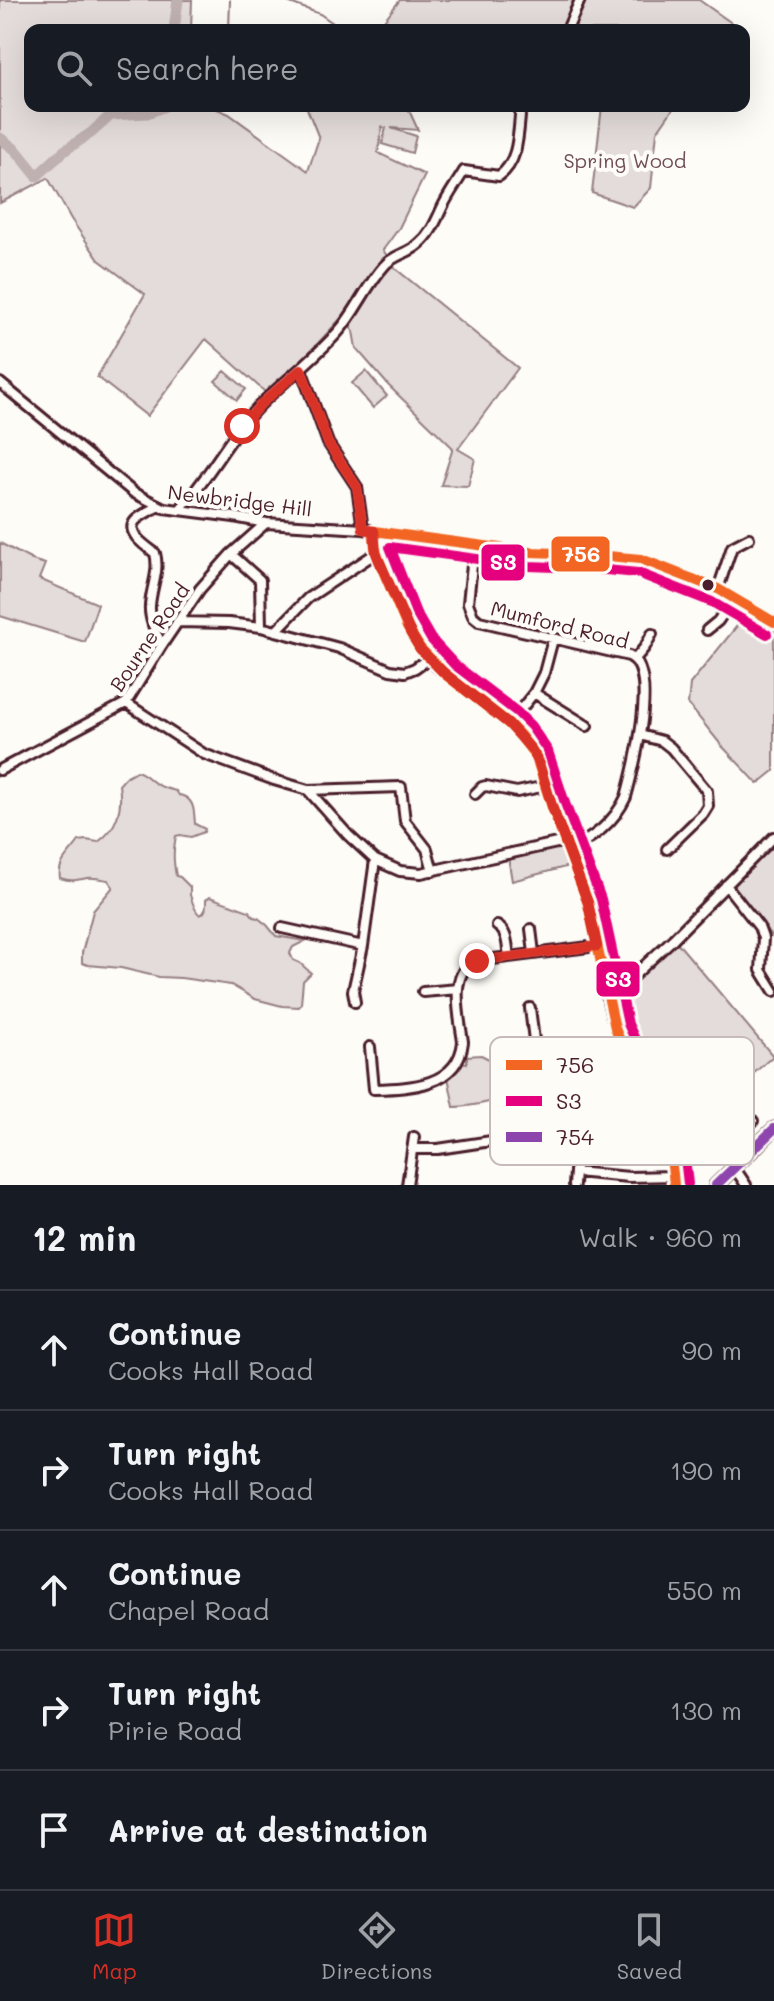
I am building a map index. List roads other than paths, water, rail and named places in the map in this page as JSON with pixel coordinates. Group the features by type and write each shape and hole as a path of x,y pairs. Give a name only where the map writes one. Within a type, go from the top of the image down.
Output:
{"main road":[{"path":"754,1148 774,1129"},
{"path":"716,1185 734,1167"}],"street":[{"path":"570,24 580,0"},
{"path":"179,510 197,491 261,404 339,331 386,263 422,242 464,171 499,176 508,169 515,152 520,112"},
{"path":"301,369 328,443 357,487 363,529"},
{"name":"Newbridge Hill","path":"0,383 134,493 159,506 266,523 363,529 474,546 641,559 718,589 774,622"},
{"path":"159,506 135,520 132,526 141,542 155,553 158,564 149,609 162,645"},
{"name":"Bourne Road","path":"0,770 126,703 200,589 231,554 266,523"},
{"path":"374,531 376,553 411,634 429,658 509,724 539,763 588,903 618,1037"},
{"path":"718,589 732,547 749,538"},
{"name":"Mumford Road","path":"474,546 468,603 473,616 479,621 635,659 640,665 643,679 640,735 622,806 593,837 567,846"},
{"path":"276,631 308,598 376,553"},
{"path":"231,554 260,580 261,627"},
{"path":"707,630 718,621 734,598"},
{"path":"156,634 176,625 229,623 261,627 339,648 390,670 405,672 429,658"},
{"path":"635,659 652,634"},
{"path":"509,724 534,693 544,673 553,639"},
{"path":"534,693 587,726"},
{"path":"126,703 204,754 274,780 308,790 401,787 405,821 427,849 433,871"},
{"path":"640,735 662,741 671,748 707,791 708,806 703,814 667,849"},
{"path":"475,794 486,786 517,792 546,786"},
{"path":"308,790 375,860 408,873 567,846"},
{"path":"607,998 673,939 774,837"},
{"path":"355,1002 348,991 363,946 375,860"},
{"path":"726,885 759,927 763,938 761,970 774,991"},
{"path":"497,926 505,935 509,957"},
{"path":"282,928 363,946"},
{"path":"531,929 534,953"},
{"path":"370,1047 374,1089 426,1083 441,1077 453,1069 462,1052 458,989 460,976 467,965 477,961 597,946"},
{"path":"423,992 458,989"},
{"path":"530,1008 534,1037"},
{"path":"407,1185 414,1137"},
{"path":"412,1149 438,1149 490,1141"},
{"path":"574,1185 576,1165"},
{"path":"575,1172 674,1180 673,1165"},
{"path":"734,1167 746,1185"}],"waterway":[{"path":"175,24 178,0"},
{"path":"229,24 230,0"},
{"path":"282,0 320,14 334,24"},
{"path":"0,138 16,150 37,176 111,115 150,112"}],"park label":[{"name":"Spring Wood","path":"625,160"}]}
